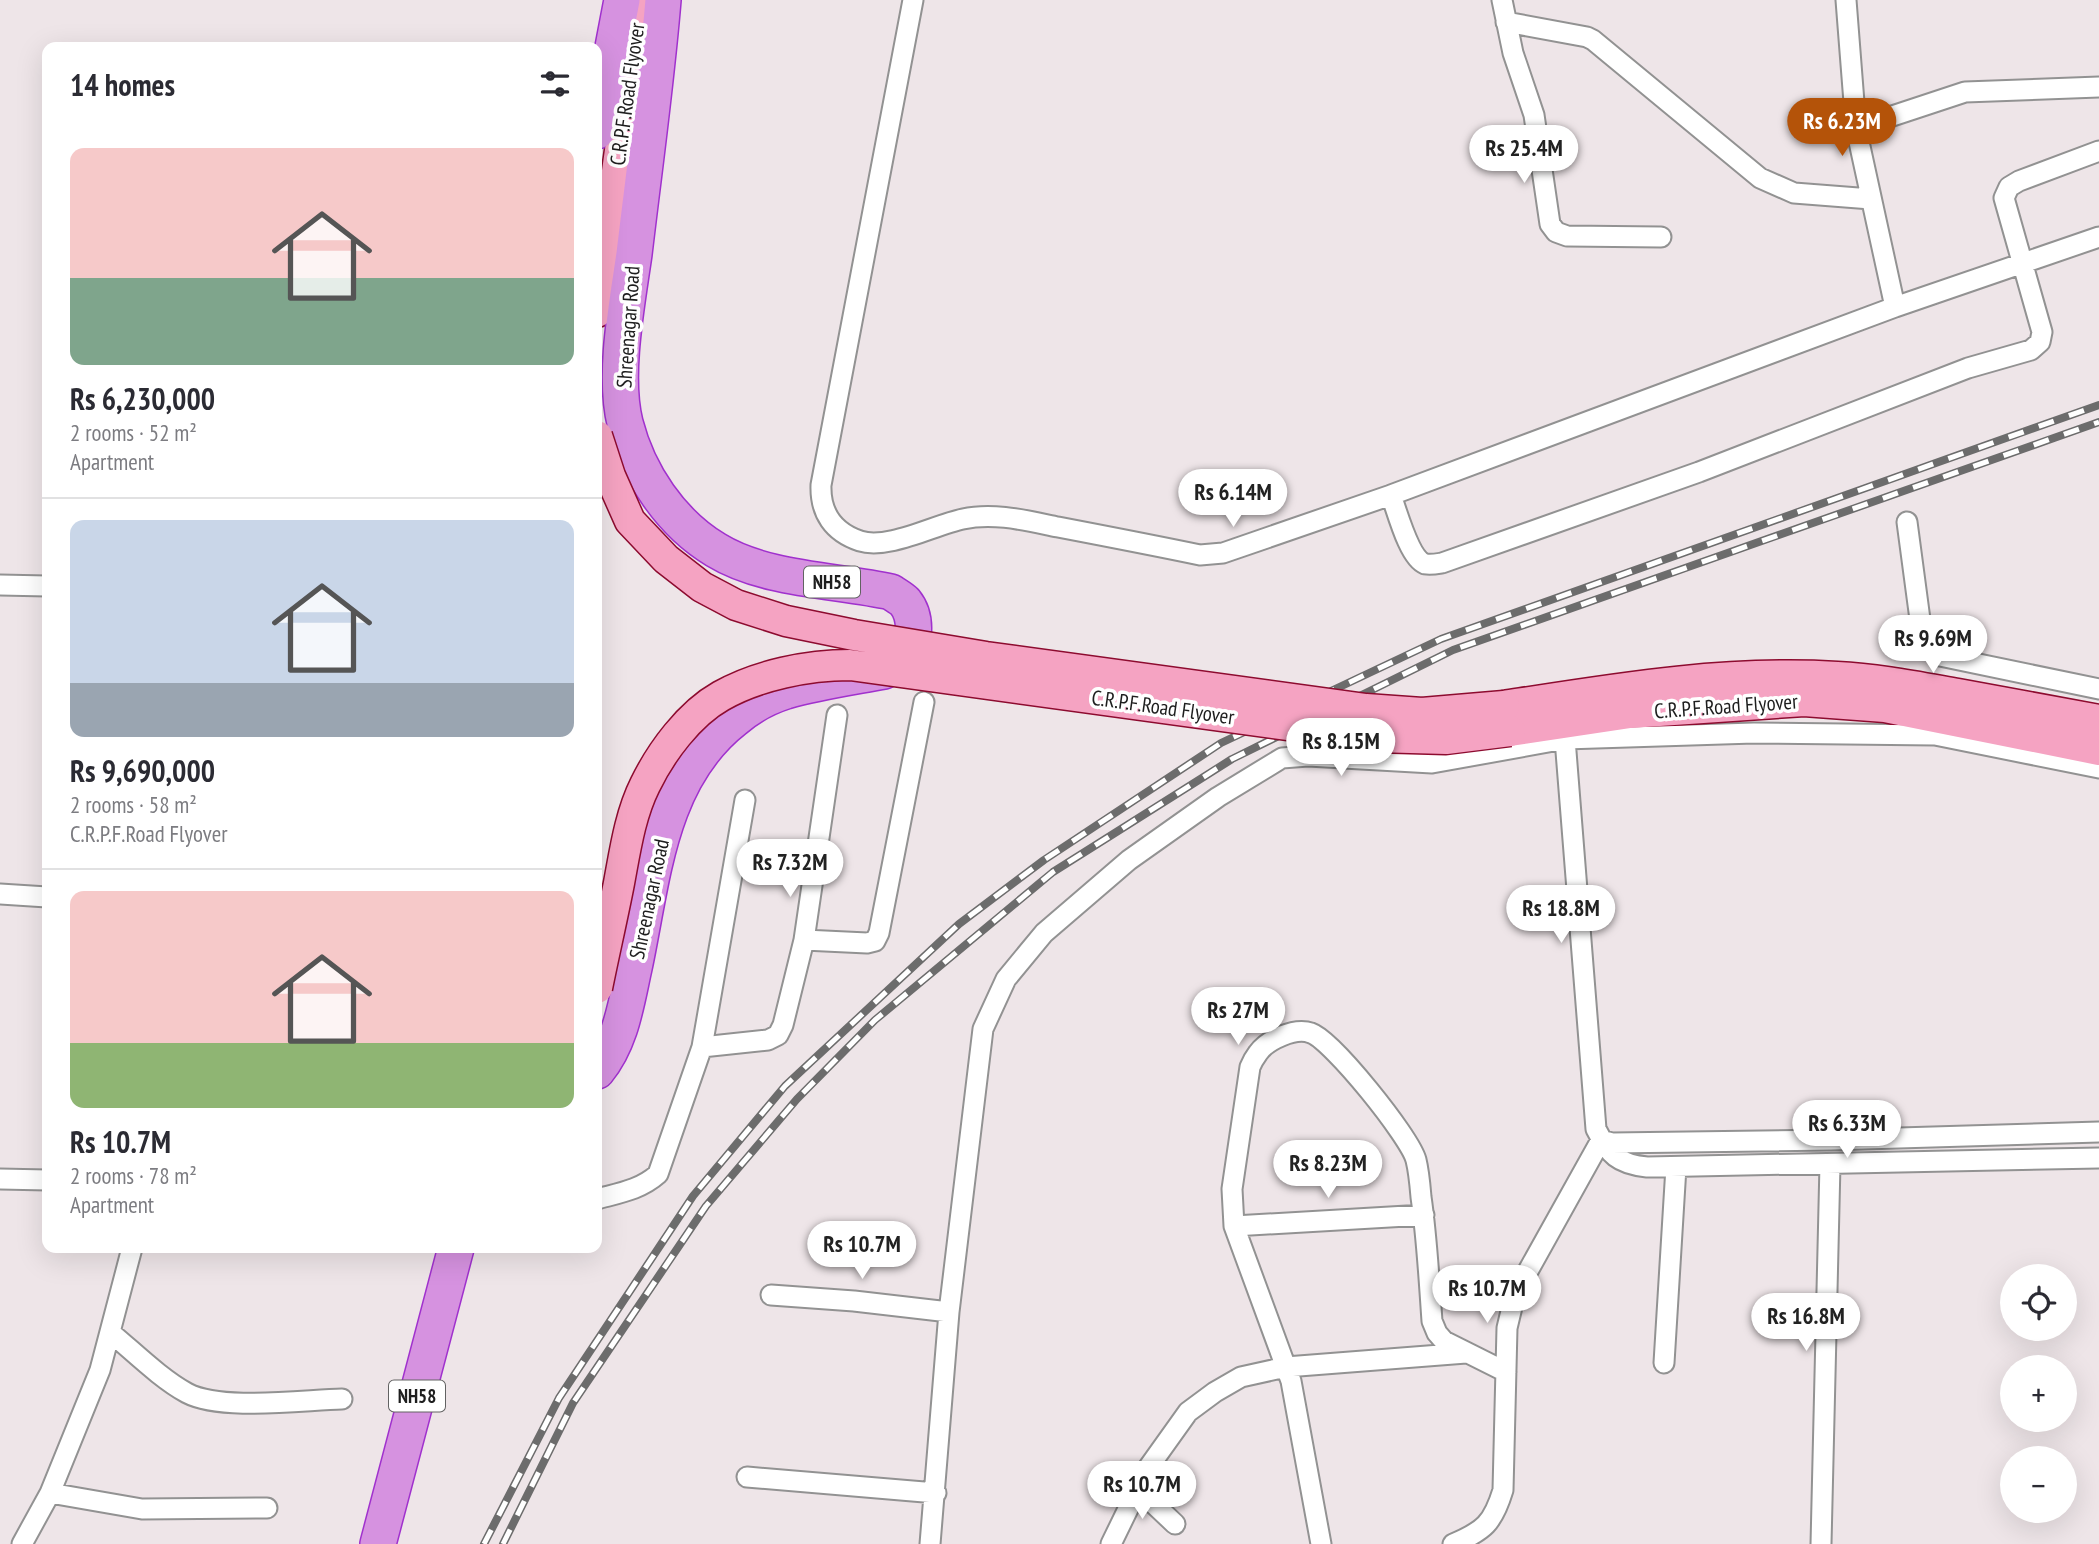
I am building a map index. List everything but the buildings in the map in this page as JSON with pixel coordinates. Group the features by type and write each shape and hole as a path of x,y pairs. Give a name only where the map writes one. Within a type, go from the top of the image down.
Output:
{"highway":[{"path":"602,105 622,0"},
{"name":"Shreenagar Road","path":"602,1065 616,1041 626,1004 660,840 675,796 690,767 718,732 748,709 784,692 884,671 899,663 908,654 913,629 912,616 904,601 891,592 793,576 747,564 717,551 681,524 646,476 635,449 625,422 621,386 625,323 663,0"},
{"name":"NH58","path":"378,1544 455,1253"},
{"name":"NH58","path":"403,1544 435,1426 474,1253"}],"main road":[{"name":"C.R.P.F.Road Flyover","path":"602,277 639,0"},
{"name":"C.R.P.F.Road Flyover","path":"602,451 630,521 666,559 702,587 736,605 786,621 854,635 986,657 1366,709 1422,713 1504,706 1700,680 1774,676 1837,677 1893,683 2099,720"},
{"name":"C.R.P.F.Road Flyover","path":"602,964 629,832 644,786 663,755 691,720 720,696 775,676 826,665 850,665 1374,737 1446,739 1630,713 1804,701 1885,708 2099,750"}],"street":[{"path":"913,0 821,485 820,503 827,517 843,532 860,541 880,544 963,519 984,516 1199,555 1223,553 1391,495 1895,307 2099,237"},
{"path":"1502,0 1513,53 1534,115 1550,224 1556,232 1567,236 1661,237"},
{"path":"1846,0 1856,128 1895,307"},
{"path":"1506,22 1593,40 1760,178 1794,193 1871,199"},
{"path":"1856,128 1965,92 2099,87"},
{"path":"1391,495 1416,556 1423,563 1442,563 1711,467 1968,368 2031,350 2040,342 2042,332 2004,198 2009,187 2019,181 2099,151"},
{"path":"1907,522 1923,642 1929,650 1940,656 2099,689"},
{"path":"0,585 42,586"},
{"path":"804,940 867,943 875,941 879,933 924,702"},
{"path":"702,1047 768,1040 778,1035 804,940 837,715"},
{"path":"930,1544 949,1312 983,1029 1006,979 1044,933 1129,860 1218,797 1282,758 1308,756 1432,763 1565,739 1754,733 1935,735 2099,768"},
{"path":"1565,739 1596,1129 1601,1140 1619,1161 1629,1165 1676,1167 2099,1158"},
{"path":"602,1198 634,1190 658,1174 702,1047 745,800"},
{"path":"0,894 42,897"},
{"path":"1321,1544 1291,1381 1234,1226 1233,1189 1250,1067 1258,1051 1269,1043 1298,1031 1311,1033 1325,1041 1375,1098 1410,1145 1416,1159 1424,1215 1432,1321 1437,1333 1444,1341 1506,1372"},
{"path":"1601,1140 1612,1143 1831,1140 2099,1132"},
{"path":"1453,1544 1474,1535 1488,1525 1498,1507 1503,1490 1507,1328 1512,1307 1523,1280 1601,1140"},
{"path":"1821,1544 1830,1164"},
{"path":"1664,1363 1676,1167"},
{"path":"0,1178 42,1180"},
{"path":"1234,1226 1424,1215"},
{"path":"22,1544 50,1493 100,1370 131,1253"},
{"path":"771,1295 949,1312"},
{"path":"111,1333 186,1392 206,1401 226,1403 342,1399"},
{"path":"1111,1544 1148,1468 1188,1412 1214,1392 1241,1377 1286,1367 1468,1353"},
{"path":"747,1477 936,1493"},
{"path":"1138,1489 1175,1524"},
{"path":"50,1493 142,1509 267,1508"}],"railway":[{"path":"484,1544 559,1398 693,1196 785,1086 959,924 1044,860 1221,743 1441,639 2099,405"},
{"path":"503,1544 573,1403 706,1206 797,1099 875,1020 1053,872 1232,759 1453,650 2099,422"}]}
